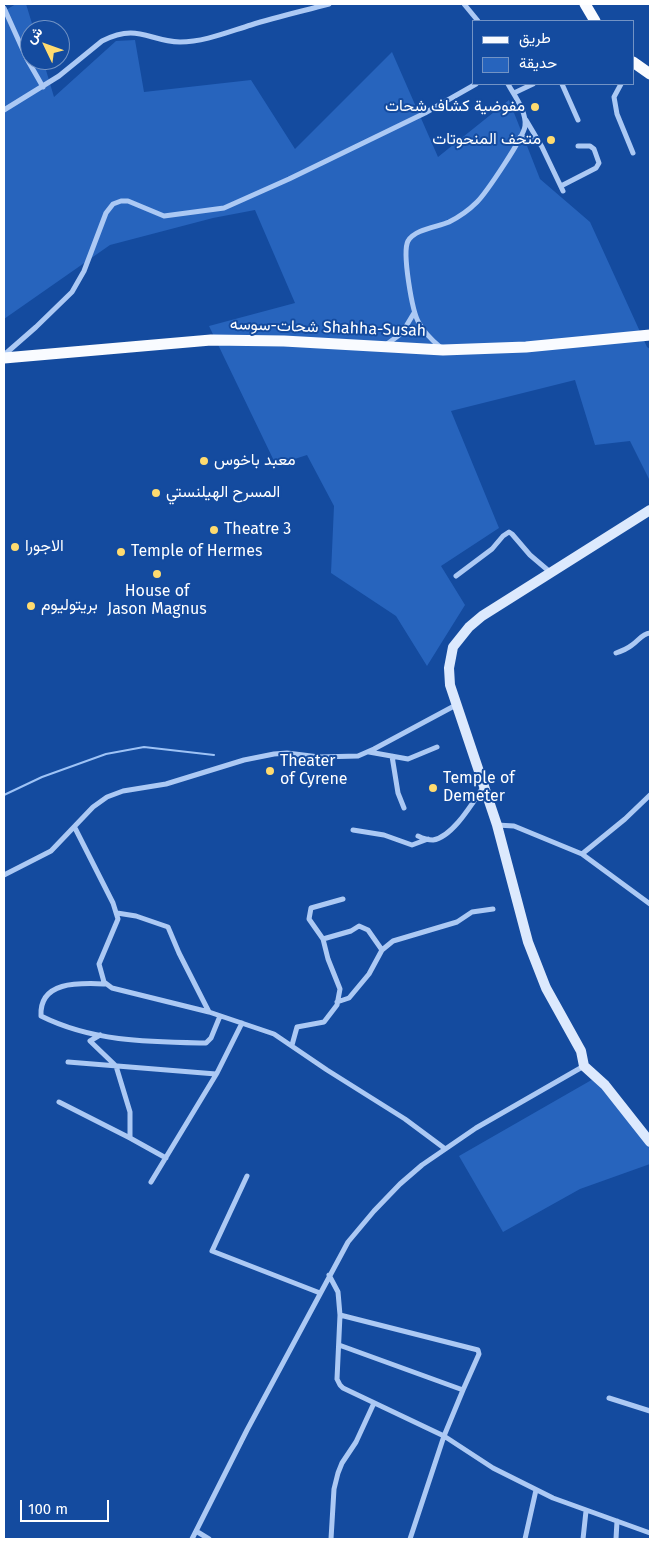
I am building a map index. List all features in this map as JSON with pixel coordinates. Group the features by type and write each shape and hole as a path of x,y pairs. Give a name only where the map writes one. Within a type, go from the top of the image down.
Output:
{"main road":[{"path":"585,4 594,20"},
{"path":"634,64 650,74"},
{"name":"شحات-سوسه Shahha-Susah","path":"4,357 211,340 284,341 443,350 526,347 650,335"},
{"path":"650,510 482,616 458,640 451,654 449,673 452,694 497,824 514,892 536,965 546,988 582,1051 584,1066 605,1085 650,1142"}],"street":[{"path":"4,110 43,87 102,41 123,33 138,33 174,42 197,41 328,4"},
{"path":"468,4 477,20"},
{"path":"4,8 27,59 43,87"},
{"path":"4,357 72,292 84,271 106,213 113,204 120,201 128,201 164,216 224,208 289,179 424,113 474,85"},
{"path":"509,85 562,188 596,168 599,163 594,149 590,146 578,146"},
{"path":"514,93 532,85"},
{"path":"562,85 578,120"},
{"path":"621,85 614,97 617,114 633,153"},
{"path":"443,350 425,333 414,313 406,259 408,242 415,235 448,223 479,200 495,179 520,137 525,127 525,117"},
{"path":"520,137 536,141 542,147"},
{"path":"383,347 402,333 414,313"},
{"path":"456,576 492,549 502,536 509,532 530,555 550,572"},
{"path":"616,653 633,645 642,636 650,633"},
{"path":"4,875 51,850 75,828 99,801 107,796 123,791 166,784 244,760 274,754 287,753 319,757 358,756 369,752 456,705"},
{"path":"369,752 408,759 437,747"},
{"path":"392,756 398,793 404,808"},
{"path":"418,836 432,840 446,835 465,814 484,786"},
{"path":"582,854 650,795"},
{"path":"497,824 514,826 582,854 650,904"},
{"path":"75,828 117,913 117,924 99,964 106,984"},
{"path":"352,830 384,835 412,845 428,839"},
{"path":"292,1045 297,1027 324,1022 337,1002 340,989 328,959 323,939 309,919 311,908 343,899"},
{"path":"337,1002 349,998 370,974 382,950 394,941 457,922 472,912 493,910"},
{"path":"117,913 136,916 168,927 182,960 209,1012"},
{"path":"323,939 351,931 359,926 368,930 382,950"},
{"path":"220,1016 211,1038 206,1043 135,1041 100,1035 60,1025 41,1016 40,1013 46,996 59,987 74,984 106,984 112,988 209,1012 242,1023 274,1034 292,1045 405,1119 444,1148"},
{"path":"151,1182 216,1074 242,1023"},
{"path":"100,1035 90,1041 116,1066 130,1112 130,1138"},
{"path":"68,1062 216,1074"},
{"path":"192,1539 348,1242 400,1184 444,1148 584,1066"},
{"path":"59,1102 166,1158"},
{"path":"247,1176 212,1251 320,1293"},
{"path":"329,1275 338,1292 340,1316 337,1379 340,1385 444,1436 473,1457 536,1490 586,1511 650,1532"},
{"path":"340,1316 478,1350 479,1354 444,1436 410,1539"},
{"path":"339,1346 463,1390"},
{"path":"609,1398 650,1411"},
{"path":"331,1539 334,1489 338,1473 342,1463 356,1442 374,1403"},
{"path":"525,1539 536,1490"},
{"path":"583,1539 586,1511"},
{"path":"616,1539 617,1521"},
{"path":"196,1531 209,1539"}],"green space":[{"path":"16,4 26,4 31,20 20,20 20,70 46,70 54,97 116,41 135,40 144,92 251,80 295,149 392,52 438,157 509,100 540,179 590,222 647,347 650,349 650,481 630,441 595,445 575,380 451,411 499,528 441,566 465,605 427,666 396,616 331,573 334,506 307,455 276,465 209,326 295,303 255,210 213,218 110,245 4,319 4,11"},
{"path":"595,1078 650,1147 650,1164 580,1189 503,1232 459,1156"}],"waterway":[{"path":"4,795 42,777 106,754 144,747 214,755"}],"place":[{"name":"مفوضية كشاف شحات","path":"535,107"},
{"name":"متحف المنحوتات","path":"551,140"},
{"name":"معبد باخوس","path":"204,461"},
{"name":"المسرح الهيلنستي","path":"156,493"},
{"name":"Theatre 3","path":"214,530"},
{"name":"الاجورا","path":"15,547"},
{"name":"Temple of Hermes","path":"121,552"},
{"name":"House of Jason Magnus","path":"157,574"},
{"name":"بريتوليوم","path":"31,606"},
{"name":"Theater of Cyrene","path":"270,771"},
{"name":"Temple of Demeter","path":"433,788"}]}
